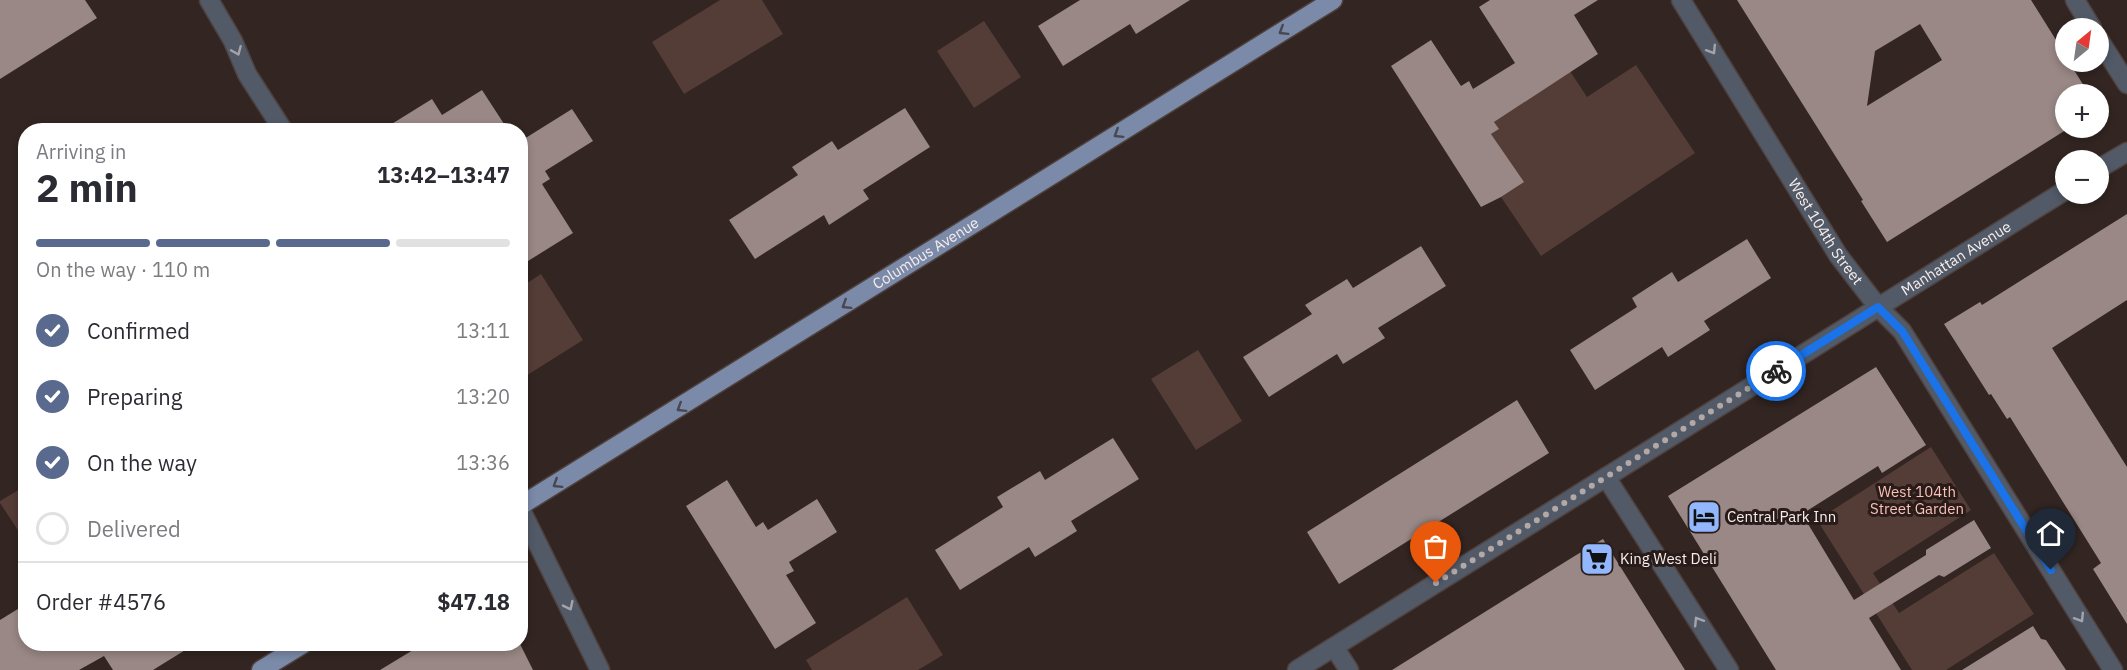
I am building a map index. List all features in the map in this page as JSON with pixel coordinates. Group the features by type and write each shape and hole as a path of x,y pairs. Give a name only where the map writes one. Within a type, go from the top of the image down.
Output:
{"main road":[{"name":"Columbus Avenue","path":"528,502 1333,0"},
{"path":"261,670 292,651"}],"street":[{"path":"209,0 233,41 247,74 278,123"},
{"name":"West 104th Street","path":"1681,0 1838,255 1878,307 1902,331 2113,670"},
{"path":"2075,0 2086,18"},
{"path":"2109,55 2127,84"},
{"path":"2109,163 2127,152"},
{"name":"Manhattan Avenue","path":"1297,670 2055,197"},
{"path":"1606,477 1729,670"},
{"path":"528,523 600,670"},
{"path":"1334,647 1349,670"}],"green space":[{"path":"720,0 762,0 783,34 684,94 652,42"},
{"path":"984,21 1021,77 974,108 937,51"},
{"path":"1636,65 1695,153 1541,256 1501,197 1523,182 1491,134 1498,129 1494,122 1570,71 1587,97"},
{"path":"541,274 583,340 528,375 528,282"},
{"path":"1198,350 1242,421 1196,450 1151,379"},
{"name":"West 104th Street Garden","path":"1931,447 1971,510 1873,573 1899,613 1994,553 2034,614 1946,670 1912,670 1817,520"},
{"path":"18,490 18,530 0,503"},
{"path":"907,597 943,655 918,670 812,670 806,660"}],"building":[{"path":"0,0 85,0 97,18 0,79"},
{"path":"1080,0 1190,0 1136,34 1130,24 1063,66 1038,26"},
{"path":"1490,0 1598,0 1574,15 1598,54 1494,122 1499,129 1491,134 1524,182 1481,207 1391,66 1431,40 1461,86 1469,81 1473,89 1515,63 1479,7"},
{"path":"1737,0 2031,0 2055,38 2055,72 2075,72 2083,84 2055,84 2055,137 1887,242 1861,201 1863,200","holes":["1920,24 1942,60 1867,106 1875,51"]},
{"path":"482,90 503,123 393,123 432,99 442,115"},
{"path":"905,108 930,147 863,190 869,199 829,225 824,215 755,259 729,220 798,175 792,167 832,141 838,150"},
{"path":"572,109 593,141 545,171 550,179 542,184 573,233 528,261 528,136"},
{"path":"2127,214 2127,300 2052,348 2127,467 2127,624 2093,569 2101,563 2010,417 2007,419 1991,394 1989,395 1944,324 1980,302 1982,305"},
{"path":"1747,239 1771,278 1704,321 1710,330 1668,357 1662,347 1595,390 1570,350 1637,307 1632,298 1672,272 1678,282"},
{"path":"1421,246 1446,286 1378,328 1385,338 1343,364 1337,354 1269,397 1243,357 1312,314 1305,305 1347,279 1353,288"},
{"path":"1876,367 1926,445 1882,473 1878,466 1802,514 1854,600 1926,555 1926,550 1974,520 1991,548 1944,577 1939,575 1869,618 1901,670 1776,670 1668,496"},
{"path":"1517,400 1549,453 1339,584 1307,532"},
{"path":"1113,438 1139,479 1071,521 1077,531 1035,557 1029,547 960,590 935,550 1003,507 997,497 1040,471 1045,480"},
{"path":"727,480 756,527 763,522 768,530 817,499 837,532 789,562 794,571 786,575 816,623 775,649 686,506"},
{"path":"1603,539 1685,670 1392,670 1573,557"},
{"path":"18,609 18,651 184,651 153,670 113,670 104,656 79,670 0,670 0,620"},
{"path":"2033,626 2041,639 2046,640 2066,670 1962,670"},
{"path":"411,651 524,651 533,670 380,670"}],"way so far":[{"path":"1436,583 1776,371"}],"place":[{"name":"Central Park Inn","path":"1704,517"},
{"name":"King West Deli","path":"1597,559"}],"route":[{"path":"1776,371 1878,307 1902,331 2051,570"}]}
